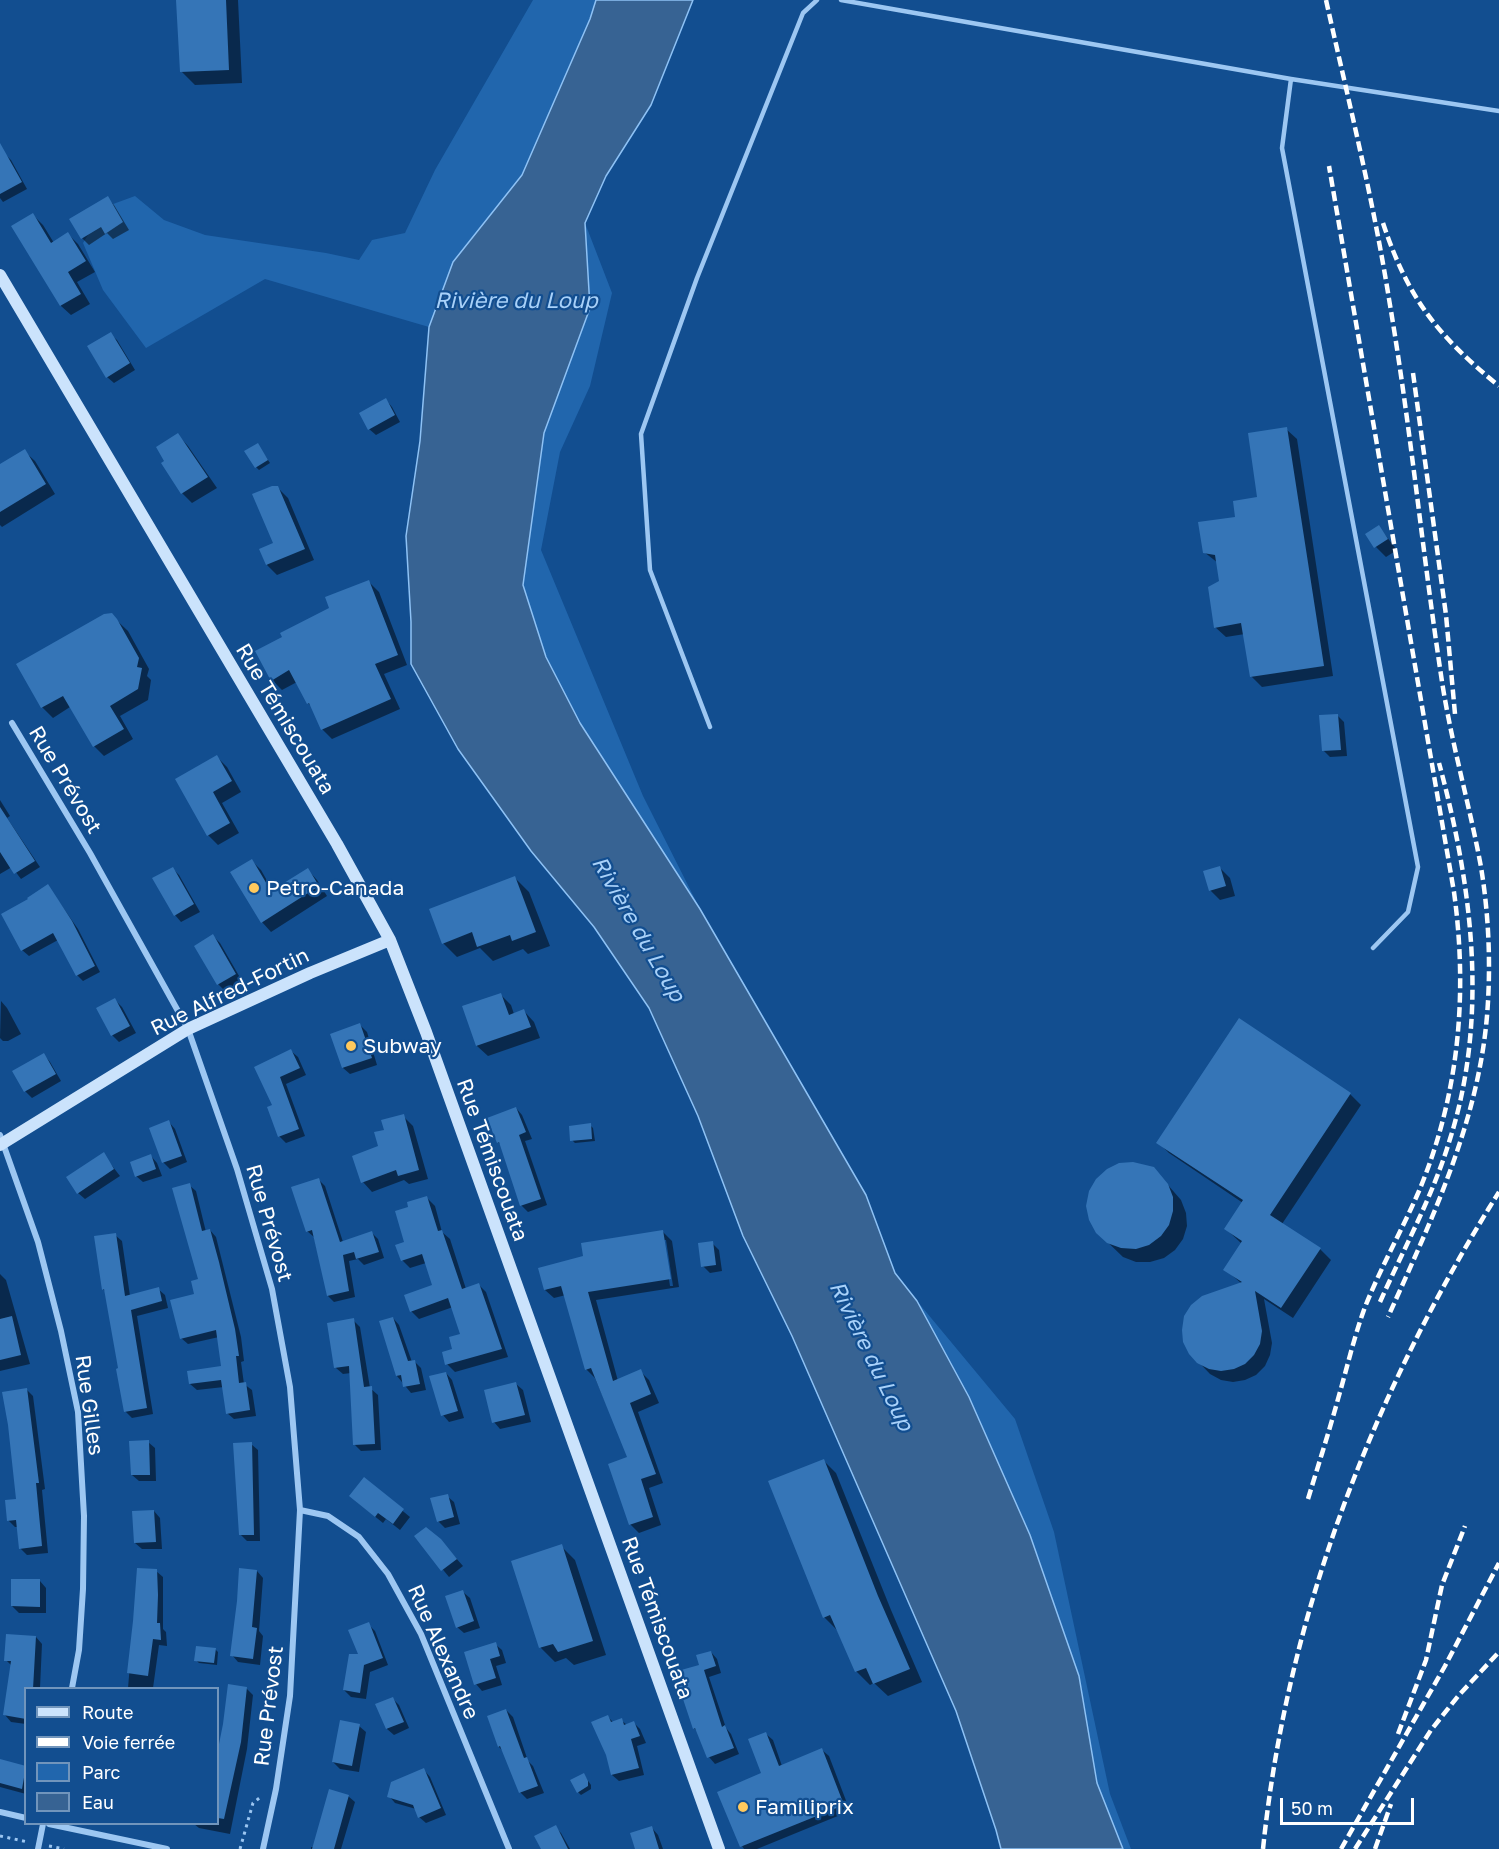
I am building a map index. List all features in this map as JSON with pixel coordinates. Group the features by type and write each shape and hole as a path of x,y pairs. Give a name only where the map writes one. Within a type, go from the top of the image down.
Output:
{"main road":[{"name":"Rue Témiscouata","path":"0,275 337,844 390,940 434,1055 719,1849"},
{"name":"Rue Alfred-Fortin","path":"1,1141 188,1029 310,973 390,940"}],"street":[{"name":"Rue Prévost","path":"12,723 90,853 188,1029 237,1169 272,1289 290,1387 300,1510 290,1696 277,1783 263,1849"},
{"name":"Rue Gilles","path":"1,1141 38,1242 61,1331 78,1412 84,1516 83,1589 79,1650 72,1687"},
{"name":"Rue Alexandre","path":"300,1510 328,1516 359,1537 388,1574 422,1634 509,1849"},
{"path":"0,1812 24,1818"},
{"path":"38,1849 43,1825"},
{"path":"54,1825 167,1849"}],"lane":[{"path":"710,727 650,570 640,434 697,278 803,13 817,0"},
{"path":"840,0 1291,79 1499,111"},
{"path":"1291,79 1282,148 1418,867 1408,912 1373,948"}],"path":[{"name":"Rue Prévost","path":"240,1849 253,1803 277,1783"}],"green space":[{"path":"533,0 596,0 590,19 522,175 453,262 429,327 265,279 146,348 103,290 83,243 105,207 135,196 164,220 205,235 359,260 372,240 405,233 435,170"},
{"path":"585,223 612,293 590,386 560,452 541,550 643,796 700,909 580,723 546,657 523,585 544,433 590,308"},
{"path":"917,1301 1015,1419 1054,1532 1110,1794 1131,1849 1123,1849 1097,1783 1079,1676 1030,1535 969,1397"}],"water":[{"name":"Rivière du Loup","path":"596,0 693,0 651,105 606,176 585,223 590,308 544,433 523,585 546,657 580,723 700,909 866,1195 895,1273 917,1301 969,1397 1030,1535 1079,1676 1097,1783 1123,1849 1001,1849 956,1711 792,1336 743,1236 698,1116 649,1008 594,927 531,851 458,749 411,664 406,536 420,441 429,327 453,262 522,175 590,19"}],"building":[{"path":"176,0 226,0 229,70 180,72"},
{"path":"0,143 22,182 0,194"},
{"path":"108,196 123,222 105,234 101,227 81,239 69,219"},
{"path":"33,213 51,243 68,232 86,261 68,272 81,294 60,306 11,226"},
{"path":"111,332 130,363 106,378 87,346"},
{"path":"386,398 395,415 368,430 359,413"},
{"path":"1287,427 1324,666 1250,677 1241,623 1214,628 1208,587 1219,581 1215,555 1203,553 1198,522 1235,517 1233,501 1257,497 1248,433"},
{"path":"178,433 208,477 181,494 161,463 164,461 156,447"},
{"path":"258,443 268,460 255,468 244,451"},
{"path":"25,449 46,484 0,512 0,464"},
{"path":"278,486 305,549 266,565 259,549 273,543 252,494"},
{"path":"1379,525 1388,539 1374,548 1365,534"},
{"path":"369,580 398,655 375,664 391,699 321,730 309,703 307,704 289,670 271,681 255,651 282,637 280,633 329,608 325,597"},
{"path":"112,613 139,658 137,667 142,668 138,689 110,706 124,729 93,747 63,696 41,708 16,664 104,614"},
{"path":"1338,714 1341,750 1322,751 1319,715"},
{"path":"217,755 232,781 213,792 230,823 207,836 175,779"},
{"path":"0,807 35,861 14,874 0,852"},
{"name":"Petro-Canada","path":"252,859 271,891 308,868 319,886 261,923 230,872"},
{"path":"1220,866 1226,886 1209,891 1203,871"},
{"path":"173,867 194,904 174,916 152,878"},
{"path":"515,876 536,932 512,941 510,935 477,947 472,932 442,944 429,909"},
{"path":"48,884 72,921 95,966 76,976 53,933 21,951 1,914 28,899"},
{"path":"213,934 236,974 217,985 194,946"},
{"path":"501,993 509,1015 524,1009 531,1027 476,1046 462,1006"},
{"path":"115,998 130,1026 111,1036 96,1008"},
{"path":"1239,1018 1351,1093 1270,1215 1321,1248 1281,1308 1255,1291 1262,1331 1260,1344 1245,1364 1221,1371 1209,1369 1197,1363 1183,1342 1182,1330 1184,1316 1191,1305 1202,1296 1242,1282 1223,1270 1242,1241 1224,1229 1243,1200 1156,1143"},
{"name":"Subway","path":"360,1023 372,1058 342,1068 330,1034"},
{"path":"291,1049 300,1068 280,1077 299,1129 278,1137 267,1107 272,1105 254,1067"},
{"path":"44,1053 56,1074 24,1092 12,1071"},
{"path":"516,1107 526,1132 519,1135 541,1199 520,1206 499,1142 497,1143 487,1118"},
{"path":"404,1114 419,1170 398,1176 396,1170 361,1183 352,1156 378,1146 374,1132 384,1130 381,1120"},
{"path":"169,1120 182,1156 162,1163 149,1128"},
{"path":"591,1123 592,1139 570,1141 569,1126"},
{"path":"104,1152 114,1169 77,1194 66,1177"},
{"path":"151,1154 156,1169 135,1177 130,1162"},
{"path":"1133,1162 1154,1167 1168,1184 1173,1197 1173,1211 1169,1225 1161,1236 1149,1245 1136,1249 1121,1248 1107,1243 1096,1233 1089,1220 1086,1206 1089,1191 1096,1179 1107,1169 1119,1163"},
{"path":"319,1178 340,1242 372,1231 379,1252 356,1259 354,1252 343,1255 349,1291 327,1296 312,1230 306,1232 291,1187"},
{"path":"190,1183 202,1231 210,1229 219,1262 235,1329 239,1356 236,1356 239,1383 246,1382 250,1410 226,1414 221,1380 189,1384 187,1371 221,1366 216,1330 180,1339 170,1300 194,1294 191,1281 198,1279 172,1188"},
{"path":"427,1196 438,1231 442,1230 462,1289 479,1283 502,1349 445,1365 442,1352 452,1349 449,1337 460,1334 448,1298 410,1312 404,1295 432,1285 422,1254 401,1261 395,1245 404,1242 395,1211 408,1207 407,1202"},
{"path":"663,1230 671,1279 588,1292 613,1381 641,1369 651,1394 630,1403 656,1474 641,1479 653,1517 629,1525 608,1464 627,1457 591,1368 585,1370 561,1286 544,1290 538,1268 583,1256 581,1243"},
{"path":"116,1233 125,1296 159,1287 162,1301 131,1310 147,1408 124,1412 94,1236"},
{"path":"713,1241 716,1265 701,1267 698,1243"},
{"path":"12,1316 21,1355 0,1360 0,1319"},
{"path":"393,1317 408,1361 415,1360 420,1384 403,1387 401,1375 396,1376 379,1321"},
{"path":"354,1318 364,1387 372,1386 375,1444 353,1445 349,1366 334,1368 327,1323"},
{"path":"446,1372 458,1411 441,1416 429,1376"},
{"path":"516,1382 525,1415 492,1423 484,1390"},
{"path":"27,1388 39,1483 36,1483 42,1546 19,1549 16,1520 7,1521 5,1500 16,1499 2,1392"},
{"path":"149,1440 150,1475 131,1475 129,1441"},
{"path":"252,1442 254,1535 239,1535 233,1443"},
{"path":"824,1459 878,1596 910,1669 873,1684 866,1668 855,1672 830,1615 823,1618 768,1481"},
{"path":"364,1477 404,1509 393,1524 378,1513 375,1517 349,1496"},
{"path":"448,1494 454,1517 437,1522 430,1498"},
{"path":"154,1510 156,1542 134,1543 132,1511"},
{"path":"426,1527 441,1539 457,1559 441,1571 414,1536"},
{"path":"562,1544 593,1641 558,1652 553,1644 539,1648 511,1561"},
{"path":"137,1568 157,1569 157,1623 160,1623 161,1640 153,1639 148,1676 127,1673"},
{"path":"239,1568 257,1570 252,1627 257,1628 253,1659 230,1656"},
{"path":"11,1579 40,1579 40,1607 11,1606"},
{"path":"463,1590 474,1621 456,1628 445,1596"},
{"path":"369,1622 383,1658 364,1665 360,1693 343,1690 349,1654 358,1654 348,1630"},
{"path":"6,1634 36,1636 33,1687 24,1687 24,1719 3,1715 11,1661 4,1661"},
{"path":"496,1642 500,1656 490,1659 496,1678 474,1685 464,1652"},
{"path":"196,1646 216,1648 214,1663 194,1661"},
{"path":"711,1651 716,1666 704,1670 722,1727 725,1725 734,1748 707,1758 695,1728 693,1729 674,1672 699,1665 696,1655"},
{"path":"228,1684 247,1687 241,1742 224,1819 219,1818 219,1744"},
{"path":"393,1697 404,1722 386,1729 375,1704"},
{"path":"506,1709 524,1758 527,1757 538,1786 519,1793 487,1716"},
{"path":"608,1715 611,1722 622,1718 624,1725 634,1721 640,1736 631,1739 639,1768 611,1775 606,1755 591,1722"},
{"path":"340,1720 360,1724 352,1766 332,1762"},
{"path":"766,1732 779,1766 822,1748 844,1805 740,1847 717,1792 761,1773 748,1739"},
{"path":"0,1759 24,1765 22,1789 0,1783"},
{"path":"424,1768 441,1808 418,1818 413,1805 387,1797 391,1782"},
{"path":"584,1773 588,1786 577,1793 570,1780"},
{"path":"329,1789 349,1795 334,1849 312,1849"},
{"path":"556,1825 568,1849 541,1849 534,1836"},
{"path":"652,1826 659,1849 635,1849 630,1833"}],"railway":[{"path":"1326,0 1383,261 1404,396 1443,688 1481,867 1488,942 1487,1016 1474,1095 1436,1208 1388,1317"},
{"path":"1308,1499 1365,1307 1419,1191 1433,1155 1451,1081 1460,1007 1458,930 1454,892 1329,166"},
{"path":"1383,223 1403,274 1428,314 1459,350 1499,386"},
{"path":"1413,373 1446,615 1455,714"},
{"path":"1380,1302 1427,1201 1443,1160 1462,1093 1469,1046 1472,998 1467,903 1451,809 1439,763"},
{"path":"1263,1849 1275,1761 1292,1675 1315,1590 1343,1507 1376,1425 1413,1346 1454,1268 1499,1192"},
{"path":"1398,1734 1426,1660 1442,1585 1465,1526"},
{"path":"1341,1849 1445,1666 1499,1563"},
{"path":"1355,1849 1431,1730 1459,1695 1499,1652"},
{"path":"1375,1849 1391,1804"}],"place":[{"name":"Petro-Canada","path":"254,888"},
{"name":"Subway","path":"351,1046"},
{"name":"Familiprix","path":"743,1807"}]}
